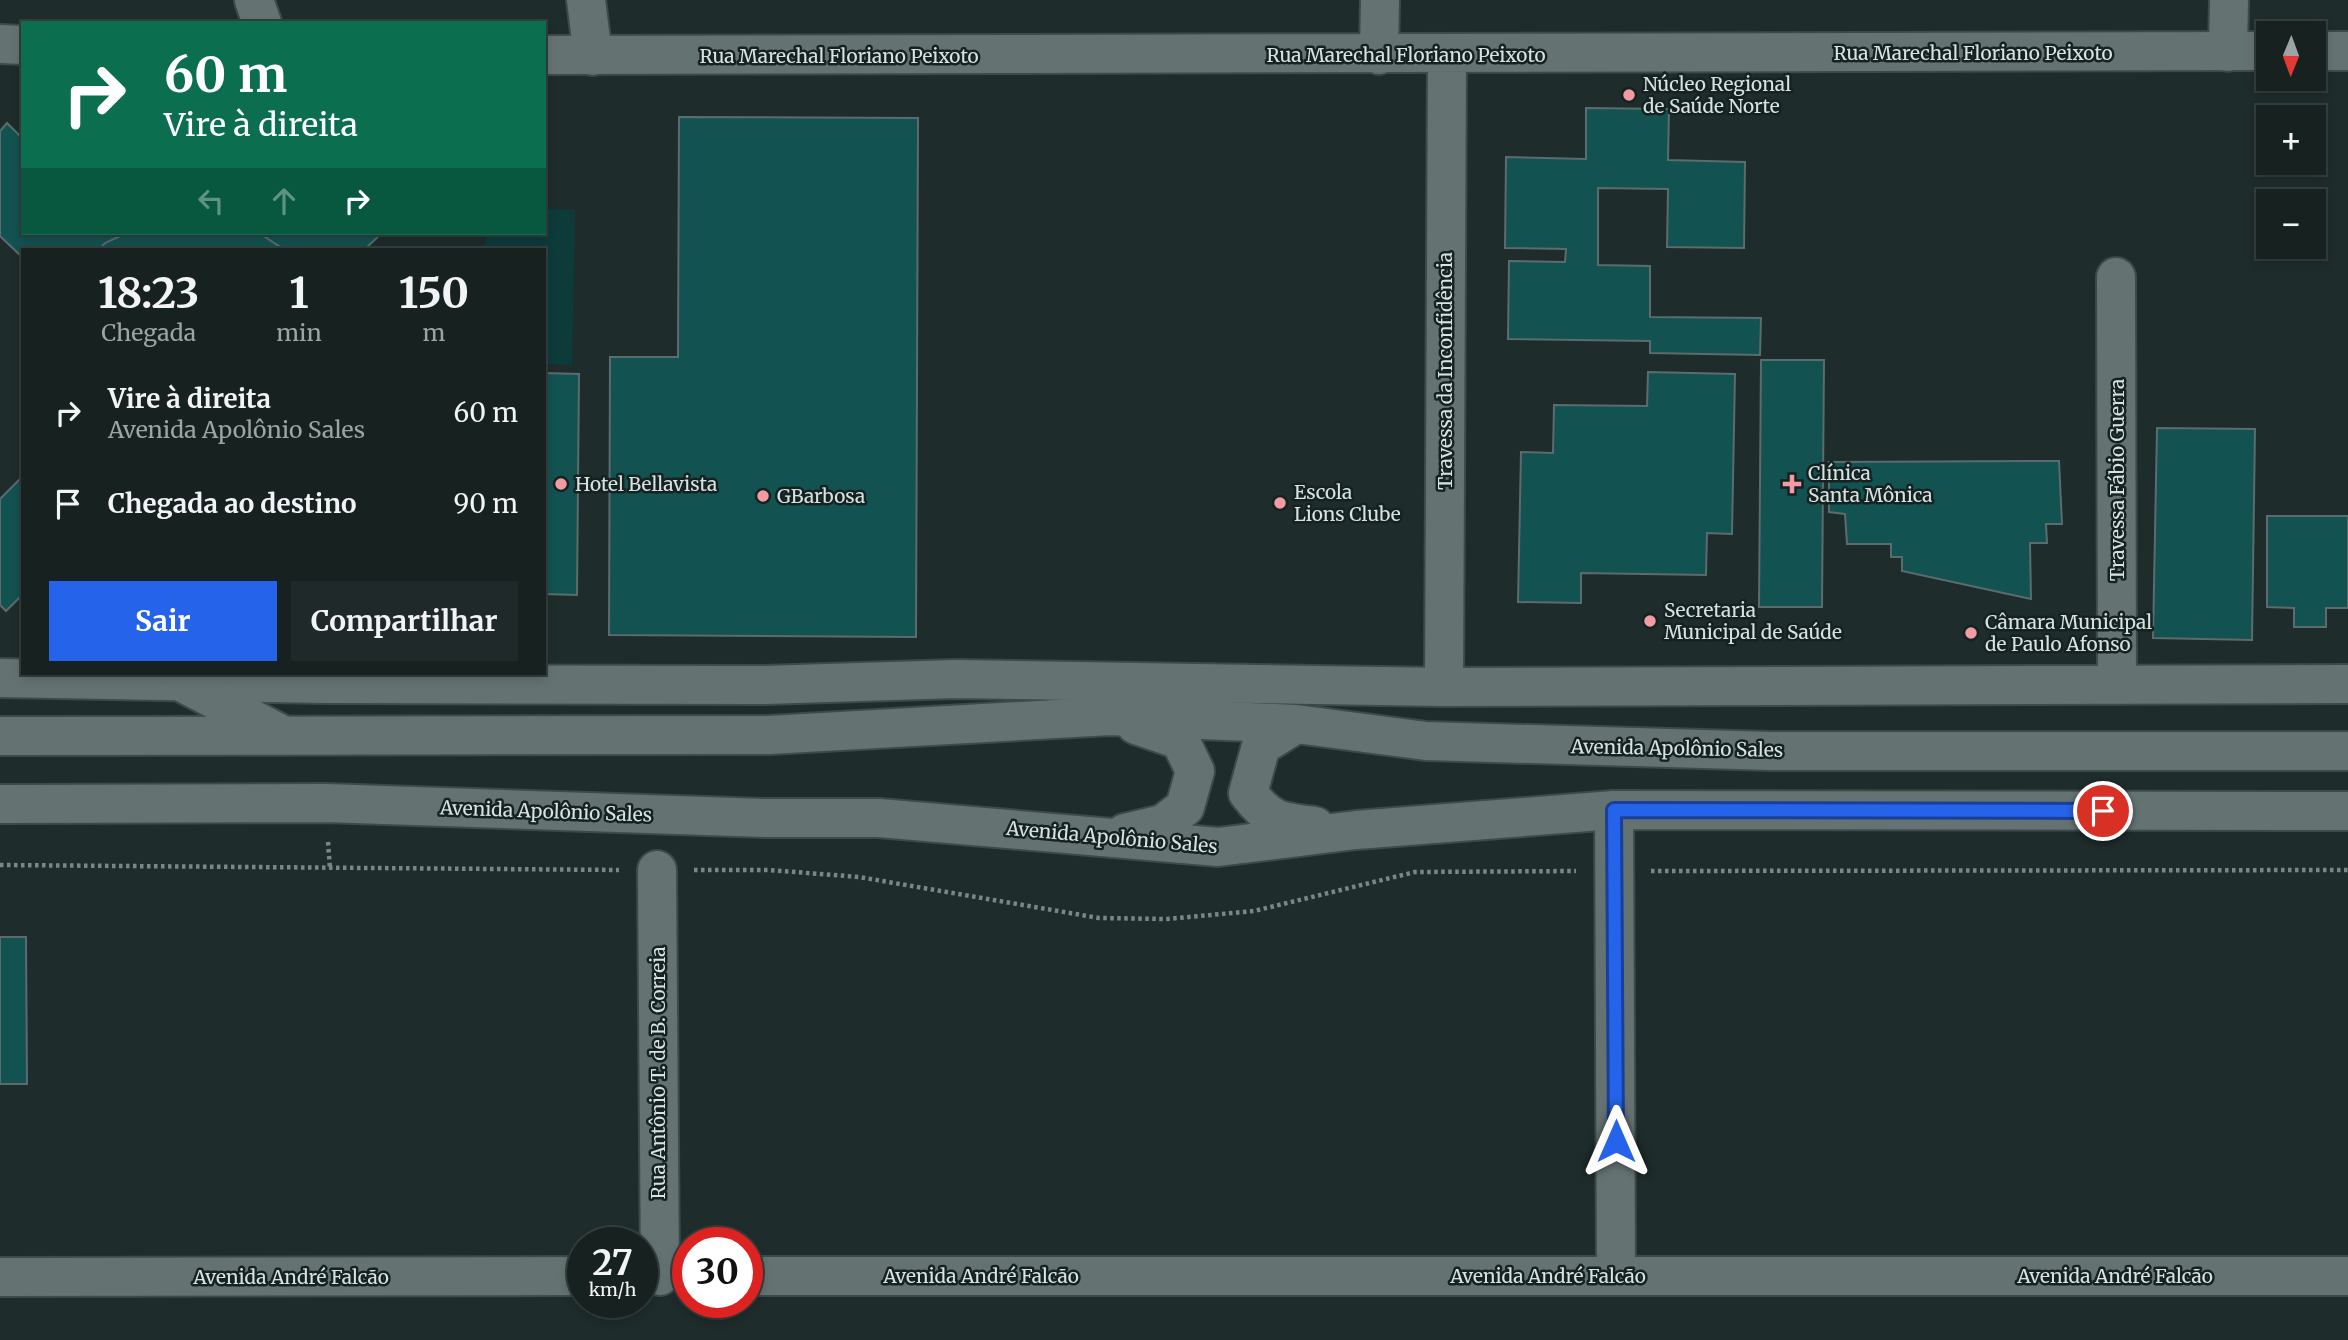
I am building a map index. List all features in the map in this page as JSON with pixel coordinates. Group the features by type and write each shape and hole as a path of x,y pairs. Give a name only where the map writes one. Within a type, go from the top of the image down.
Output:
{"street":[{"path":"254,0 261,21"},
{"path":"586,0 593,56"},
{"path":"1379,55 1380,0"},
{"path":"2228,52 2229,0"},
{"path":"0,44 21,45"},
{"name":"Rua Marechal Floriano Peixoto","path":"546,55 2256,51"},
{"path":"2326,51 2348,51"},
{"name":"Travessa da Inconfidência","path":"1444,687 1447,55"},
{"name":"Travessa Fábio Guerra","path":"2116,277 2117,683"},
{"path":"0,678 764,685 956,679 1444,687 2348,684"},
{"path":"956,679 961,722"},
{"path":"179,681 286,736"},
{"path":"1109,836 1163,824 1185,807 1195,771 1180,740 1110,716"},
{"name":"Avenida Apolônio Sales","path":"0,736 769,735 961,722 1110,716 1296,724 1426,741 1772,751 2348,751"},
{"path":"1296,724 1261,746 1248,793 1262,812 1280,822 1356,830"},
{"name":"Avenida Apolônio Sales","path":"0,804 326,803 765,818 879,818 1218,847 1356,830 1614,810 2348,811"},
{"path":"1614,810 1616,1276"},
{"name":"Rua Antônio T. de B. Correia","path":"657,870 663,1276"},
{"name":"Avenida André Falcão","path":"0,1277 567,1276"},
{"name":"Avenida André Falcão","path":"763,1276 2348,1276"}],"shaded area":[{"path":"546,209 575,210 572,365 546,364 546,248 486,248 486,235 546,235"}],"building":[{"path":"1586,108 1669,109 1668,160 1745,162 1744,248 1667,247 1668,189 1598,188 1598,265 1650,266 1650,317 1761,318 1760,355 1650,353 1650,341 1508,339 1509,261 1565,262 1566,249 1505,248 1506,157 1586,159"},
{"name":"GBarbosa","path":"679,117 918,118 916,637 609,635 610,357 678,357"},
{"path":"7,123 21,137 21,235 120,236 100,248 21,248 21,256 0,236 0,131"},
{"path":"123,235 262,235 282,248 100,248"},
{"path":"262,235 380,235 366,248 282,248"},
{"name":"Clínica Santa Mônica","path":"1761,360 1824,360 1822,607 1759,607"},
{"path":"1648,372 1735,374 1732,534 1707,533 1706,575 1581,573 1581,603 1518,602 1521,452 1553,453 1554,405 1647,406"},
{"name":"Hotel Bellavista","path":"546,373 579,374 577,595 546,594"},
{"path":"2157,428 2255,429 2252,640 2153,638"},
{"path":"2059,461 2062,524 2046,524 2047,543 2030,543 2031,599 1902,571 1902,557 1891,557 1891,544 1847,544 1845,514 1829,512 1829,462"},
{"path":"21,478 21,596 6,611 0,605 0,499"},
{"path":"2267,516 2348,516 2348,608 2326,608 2326,627 2294,627 2294,608 2267,607"},
{"path":"0,937 26,937 27,1084 0,1084"}],"place":[{"name":"Núcleo Regional de Saúde Norte","path":"1629,95"},
{"name":"Hotel Bellavista","path":"561,484"},
{"name":"Clínica Santa Mônica","path":"1792,484"},
{"name":"GBarbosa","path":"763,496"},
{"name":"Escola Lions Clube","path":"1280,503"},
{"name":"Secretaria Municipal de Saúde","path":"1650,621"},
{"name":"Câmara Municipal de Paulo Afonso","path":"1971,633"}],"route":[{"path":"1616,1141 1614,810 2103,811"}]}
